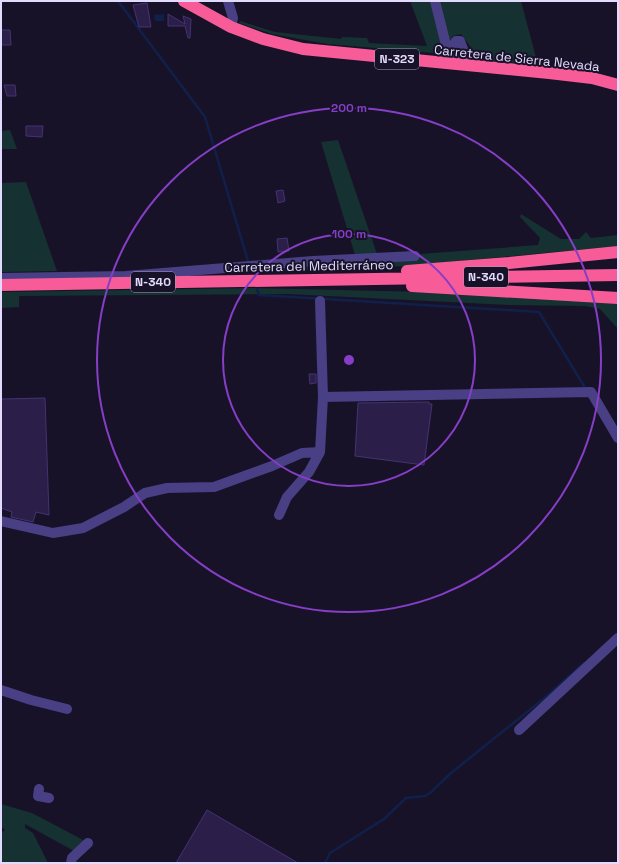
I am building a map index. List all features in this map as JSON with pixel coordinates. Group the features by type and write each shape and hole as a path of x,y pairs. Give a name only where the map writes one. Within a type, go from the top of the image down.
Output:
{"highway":[{"name":"Carretera de Sierra Nevada","path":"184,1 230,27 263,39 303,48 459,61 592,78 618,85"},
{"path":"355,279 396,272 618,252"},
{"name":"Carretera del Mediterráneo","path":"1,285 618,275"},
{"path":"305,280 343,287 413,286 618,298"}],"lane":[{"path":"228,1 233,18 230,27"},
{"path":"435,1 448,53 450,56 459,61 466,57 460,41 456,41 448,53"},
{"path":"1,278 126,276 321,260 415,256"},
{"path":"279,515 287,497 309,472 320,452 323,397 320,301"},
{"path":"323,397 590,392 618,438"},
{"path":"1,521 53,533 83,528 124,507 145,494 166,488 214,487 272,466 302,453 320,452"},
{"path":"519,730 618,638"},
{"path":"1,690 31,700 67,709"},
{"path":"38,789 38,796 49,798"},
{"path":"71,863 72,858 88,843"}],"green space":[{"path":"410,1 433,1 445,54 327,44 272,34 239,23 240,21 275,32 341,39 342,37 367,38 369,43 427,46"},
{"path":"438,1 521,1 538,65 476,59 470,46 461,34 453,36 448,44"},
{"path":"10,130 17,149 1,149 1,131"},
{"path":"338,140 377,254 355,255 321,142"},
{"path":"26,182 57,271 1,272 1,183"},
{"path":"521,214 561,239 579,239 586,232 591,238 618,235 618,246 408,266 146,276 400,258 420,259 420,254 538,245 540,238 520,217"},
{"path":"251,288 468,293 618,302 618,329 600,309 585,306 509,305 288,294 19,296 19,307 1,308 1,292"},
{"path":"1,804 32,813 85,841 74,851 25,824 25,828 33,833 48,863 1,863 1,833 5,830 1,826"}],"water":[{"path":"164,14 164,21 155,21 154,15"}],"building":[{"path":"147,3 151,27 139,27 133,5"},
{"path":"168,14 185,24 183,16 191,19 190,38 188,38 185,26 168,26"},
{"path":"1,30 10,30 11,45 1,45"},
{"path":"4,85 15,85 16,96 7,96"},
{"path":"26,126 43,126 42,137 26,136"},
{"path":"283,190 285,201 278,203 276,191"},
{"path":"287,238 289,251 278,252 277,239"},
{"path":"309,374 316,374 316,383 310,384"},
{"path":"45,398 49,515 36,512 33,522 11,517 12,512 1,508 1,399"},
{"path":"429,402 429,404 432,404 424,465 355,456 358,403"},
{"path":"207,810 298,863 176,863"}],"waterway":[{"path":"118,1 205,117 248,261"},
{"path":"257,289 259,295 539,312 584,386"},
{"path":"325,863 330,853 384,819 406,798 425,796 430,793 451,773 547,696 584,663"}]}
